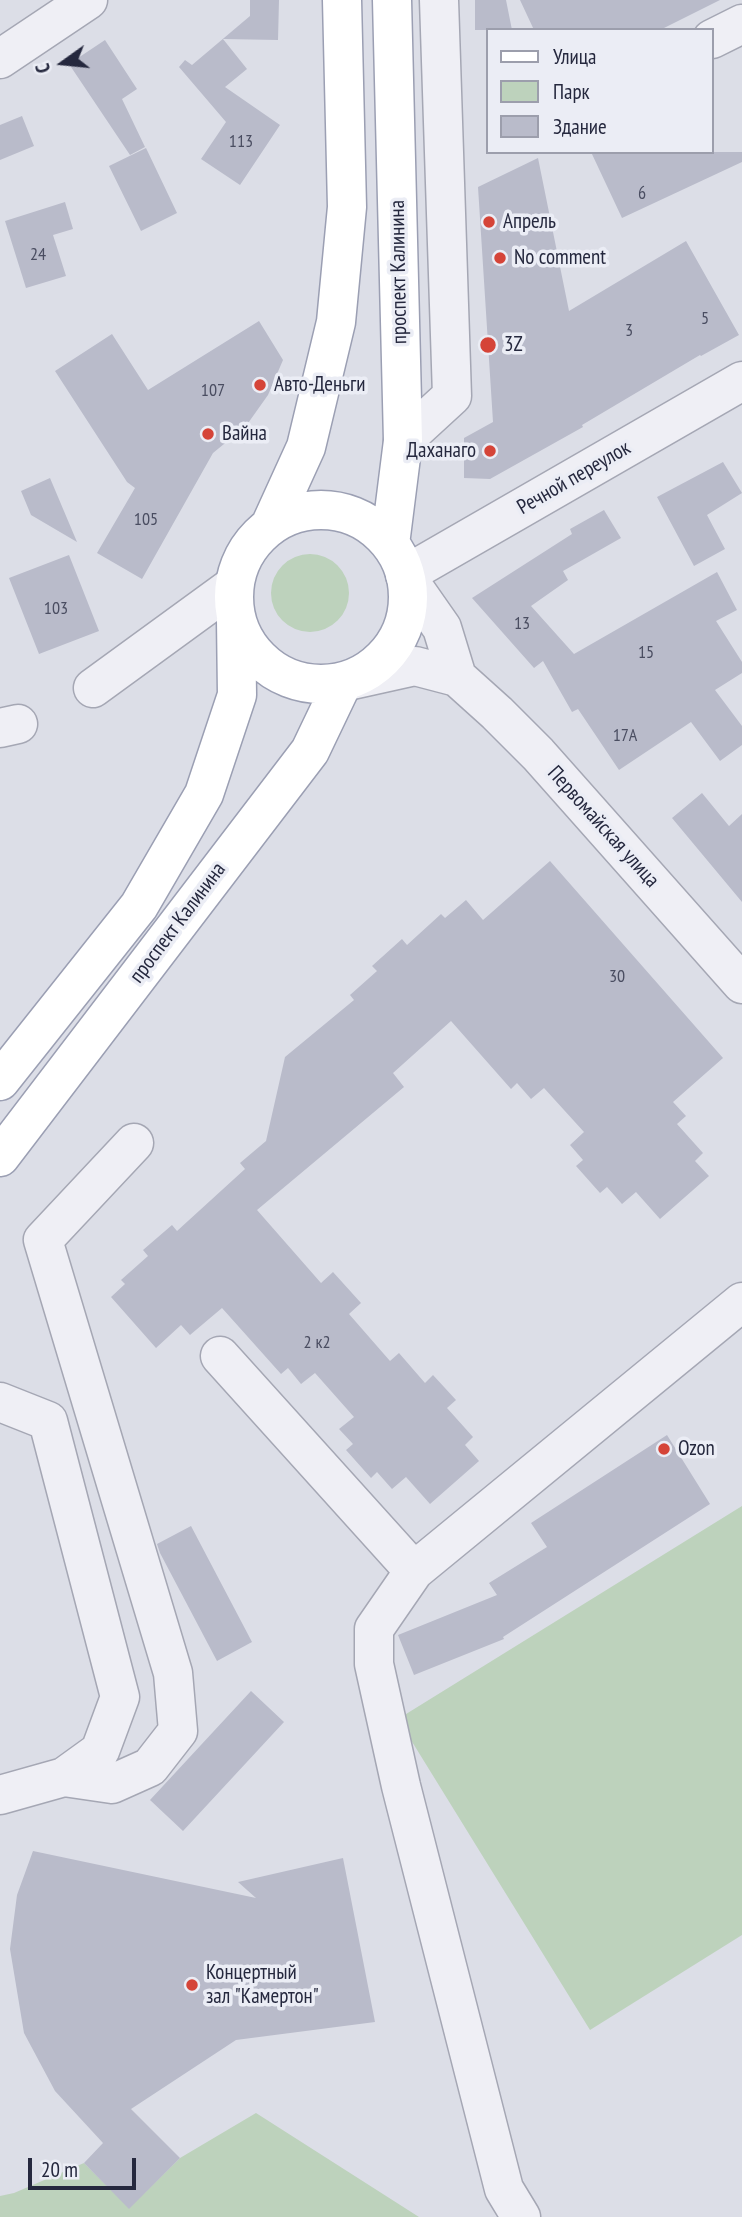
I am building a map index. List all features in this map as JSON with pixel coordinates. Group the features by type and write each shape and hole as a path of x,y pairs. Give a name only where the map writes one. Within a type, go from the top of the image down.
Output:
{"main road":[{"name":"проспект Калинина","path":"0,1082 139,906 204,794 237,695 235,602 247,551 271,526 306,447 336,322 346,207 342,0"},
{"name":"проспект Калинина","path":"235,602 251,650 276,673 309,684 343,682 374,667 397,641 408,609 398,559 403,441 392,0"},
{"name":"проспект Калинина","path":"271,526 301,512 334,510 366,522 398,559"},
{"name":"проспект Калинина","path":"0,1157 310,751 343,682"}],"street":[{"path":"0,59 88,0"},
{"path":"403,441 452,396 439,0"},
{"path":"714,38 742,24"},
{"name":"Речной переулок","path":"398,559 742,381"},
{"path":"398,559 442,628 457,677"},
{"path":"93,688 235,602"},
{"name":"Первомайская улица","path":"343,682 415,666 457,677 538,754 742,984"},
{"path":"64,1777 112,1784 150,1767 178,1731 173,1673 43,1240 134,1143"},
{"path":"520,2217 504,2189 404,1799 374,1664 374,1629 414,1571 742,1302"},
{"path":"220,1356 414,1571"},
{"path":"0,1402 48,1421 120,1697 100,1751 64,1777 0,1796"}],"green space":[{"path":"310,554 325,557 338,565 346,578 349,593 346,608 338,621 325,629 310,632 295,629 282,621 274,608 271,593 274,578 282,565 295,557"},
{"path":"742,1506 742,1935 590,2030 398,1719"},
{"path":"256,2113 419,2217 0,2217 0,2196 14,2193 84,2163 129,2208 180,2158"}],"building":[{"path":"250,0 279,0 278,40 223,39 247,69 225,87 280,125 240,185 201,159 226,122 179,67 185,60 192,65 250,16"},
{"path":"475,0 506,0 512,28 475,30"},
{"path":"520,0 720,0 664,28 533,28"},
{"path":"105,40 137,89 122,99 145,147 130,155 69,64"},
{"path":"22,116 34,146 0,160 0,125"},
{"path":"146,148 177,213 141,231 109,166"},
{"path":"742,152 742,162 622,218 592,154"},
{"path":"538,158 569,311 686,241 739,335 700,355 582,425 583,427 490,479 464,478 464,438 493,422 478,187"},
{"path":"65,202 73,229 53,235 66,276 26,288 5,221"},
{"path":"259,321 283,360 268,395 246,426 213,453 142,579 97,553 135,488 127,482 55,371 112,334 148,390"},
{"path":"723,462 742,493 707,515 725,549 694,566 657,497"},
{"path":"50,478 77,542 31,515 21,491"},
{"path":"604,510 621,538 563,571 568,580 531,606 574,654 717,572 737,610 716,621 742,662 742,673 715,690 742,726 742,745 720,761 691,722 619,770 578,709 572,712 543,661 534,668 472,598 572,534 570,529"},
{"path":"69,555 99,631 39,654 9,578"},
{"path":"702,793 729,826 742,814 742,902 672,818"},
{"path":"550,861 723,1058 673,1102 686,1116 677,1124 703,1153 695,1161 709,1176 660,1219 636,1192 622,1204 607,1187 600,1193 576,1166 583,1160 570,1145 584,1132 544,1088 531,1099 517,1083 511,1089 451,1021 393,1073 404,1087 257,1210 321,1283 333,1272 361,1303 349,1314 390,1361 399,1353 425,1383 433,1375 456,1400 447,1408 473,1437 465,1445 479,1461 430,1504 406,1477 392,1489 377,1472 371,1478 346,1450 353,1444 339,1429 354,1417 315,1373 301,1384 288,1368 281,1374 222,1308 190,1335 181,1325 156,1348 111,1297 125,1284 121,1280 148,1256 143,1250 172,1225 177,1231 245,1169 240,1163 266,1141 285,1057 354,1000 350,995 377,971 372,966 402,939 407,945 441,914 445,918 466,900 483,920"},
{"path":"667,1435 710,1504 503,1637 504,1639 414,1675 398,1635 497,1595 489,1583 547,1547 531,1523"},
{"path":"191,1526 252,1642 217,1661 157,1544"},
{"path":"251,1691 284,1722 183,1831 150,1800"},
{"name":"Концертный зал \"Камертон\"","path":"33,1851 256,1898 238,1882 343,1858 375,2022 236,2040 131,2109 180,2158 129,2209 84,2163 103,2143 55,2091 24,2033 10,1949 17,1895"}],"place":[{"name":"Апрель","path":"489,222"},
{"name":"No comment","path":"500,258"},
{"name":"3Z","path":"488,345"},
{"name":"Авто-Деньги","path":"260,385"},
{"name":"Вайна","path":"208,434"},
{"name":"Даханаго","path":"490,451"},
{"name":"Ozon","path":"664,1449"},
{"name":"Концертный зал \"Камертон\"","path":"192,1985"}]}
